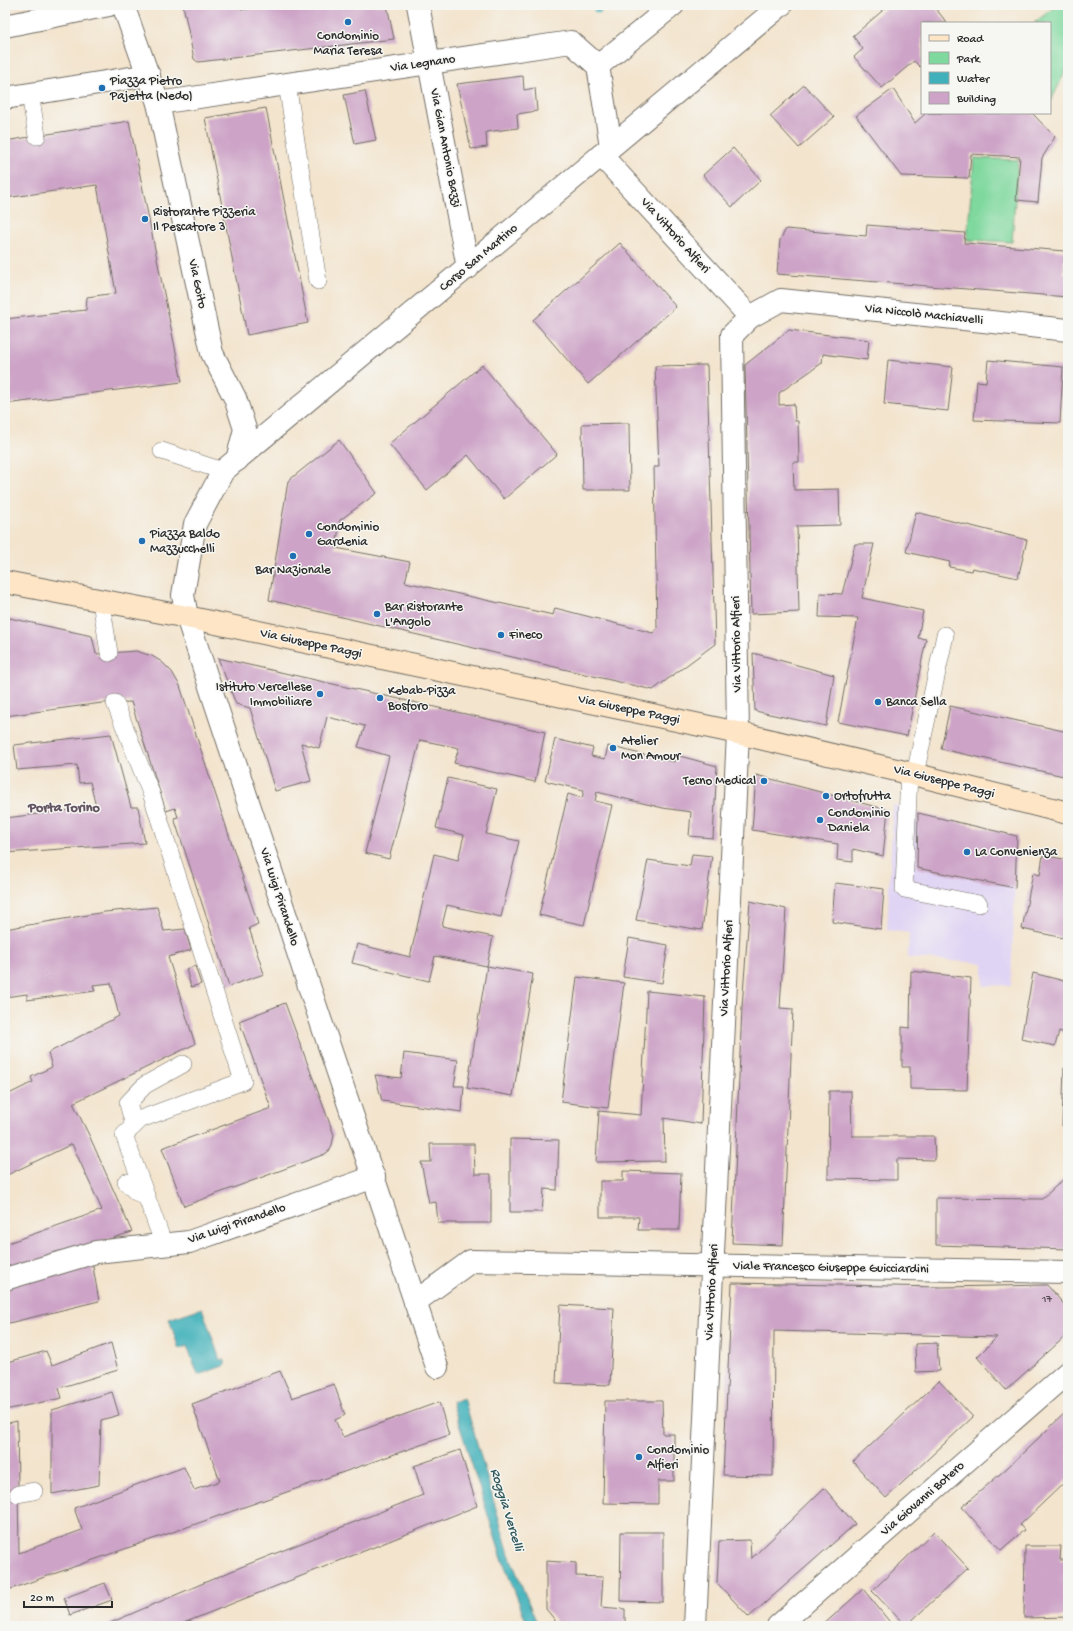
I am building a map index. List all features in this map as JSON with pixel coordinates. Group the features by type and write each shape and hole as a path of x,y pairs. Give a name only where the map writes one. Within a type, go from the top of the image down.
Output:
{"main road":[{"path":"5,582 187,617"},
{"name":"Via Giuseppe Paggi","path":"187,617 738,733 1068,813"}],"street":[{"path":"5,26 109,5"},
{"path":"123,5 158,102"},
{"name":"Via Gian Antonio Bazzi","path":"418,5 468,268"},
{"path":"606,151 598,66 673,5"},
{"name":"Corso San Martino","path":"187,617 183,595 195,524 230,466 781,5"},
{"name":"Via Legnano","path":"158,102 571,42 598,66"},
{"path":"5,98 149,75"},
{"name":"Via Goito","path":"158,102 212,353 234,398 245,429 230,466"},
{"name":"Via Vittorio Alfieri","path":"606,151 750,317"},
{"name":"Via Vittorio Alfieri","path":"695,1626 738,733 732,335 750,317 781,300"},
{"name":"Via Niccolò Machiavelli","path":"781,300 1068,330"},
{"name":"Via Luigi Pirandello","path":"187,617 437,1367"},
{"name":"Via Luigi Pirandello","path":"5,1279 96,1252 189,1242 374,1177"},
{"name":"Viale Francesco Giuseppe Guicciardini","path":"415,1302 472,1261 1068,1272"},
{"name":"Via Giovanni Botero","path":"778,1626 1068,1372"}],"lane":[{"path":"287,84 318,282"},
{"path":"30,94 36,136"},
{"path":"162,451 230,466"},
{"path":"102,601 109,653"},
{"path":"945,635 912,774 904,889 979,904"},
{"path":"115,703 151,793 243,1081 141,1119 124,1136 164,1245"},
{"path":"134,1126 128,1103 145,1085 183,1064"},
{"path":"126,1182 136,1192 146,1196"}],"shaded area":[{"path":"893,805 918,813 1017,836 1011,985 983,986 983,963 908,958 909,933 887,930"}],"green space":[{"path":"1057,5 1062,5 1068,12 1068,66 1051,101 1051,22 1035,22"},
{"path":"974,158 1018,160 1012,242 967,240"}],"water":[{"path":"202,1308 220,1360 224,1359 226,1365 198,1375 187,1346 179,1349 169,1319"},
{"path":"464,1398 509,1554 538,1626 528,1626 501,1556 452,1402"}],"building":[{"path":"183,5 240,5 241,10 274,5 387,5 394,39 198,62 194,59"},
{"path":"889,5 933,5 946,22 921,22 921,66 920,67 914,61 882,88 854,57 863,49 853,36"},
{"path":"523,76 524,90 535,88 537,111 517,114 518,128 486,132 487,147 471,149 457,84"},
{"path":"804,85 834,117 799,148 770,116"},
{"path":"893,89 915,123 925,114 1033,114 1055,137 1042,158 1038,202 1016,200 1020,157 971,154 969,178 901,176 856,116"},
{"path":"365,91 376,140 355,144 344,95"},
{"path":"266,108 308,323 247,335 205,118"},
{"path":"129,121 182,382 5,404 5,319 86,310 87,297 116,293 97,185 5,198 5,141"},
{"path":"733,148 761,180 732,207 703,175"},
{"path":"867,225 965,233 964,243 1065,251 1063,273 1068,274 1068,297 777,274 780,240 786,229 866,236"},
{"path":"620,243 676,307 588,384 533,320"},
{"path":"789,330 869,340 867,360 823,354 822,363 779,393 779,405 794,404 795,421 798,421 799,462 793,462 794,490 839,489 840,525 797,526 799,612 751,614 745,365"},
{"path":"888,360 953,367 948,411 884,404"},
{"path":"988,360 1063,367 1060,423 974,420 977,381 986,382"},
{"path":"482,365 557,454 504,499 468,455 427,490 389,444"},
{"path":"707,365 715,644 653,690 269,600 288,481 339,440 377,493 340,520 336,548 410,562 405,582 553,615 555,608 653,633 657,628 654,467 659,467 655,366"},
{"path":"629,423 630,490 583,490 582,424"},
{"path":"916,512 1027,540 1018,578 972,568 971,571 949,567 950,562 906,552"},
{"path":"855,544 874,544 862,598 923,611 918,638 926,639 907,736 838,722 858,618 819,617 820,593 842,594"},
{"path":"5,617 92,636 96,654 136,651 152,656 162,662 172,672 180,686 258,924 249,928 264,974 229,986 174,818 178,817 175,808 166,811 131,702 102,703 5,716"},
{"path":"753,653 834,675 826,726 755,711"},
{"path":"218,658 545,732 535,782 454,763 459,748 420,740 389,859 365,853 389,756 358,747 365,726 327,717 319,748 301,743 311,781 275,791 250,708 236,704"},
{"path":"950,706 1068,732 1068,777 941,749"},
{"path":"111,734 131,807 138,807 145,843 5,853 5,818 96,807 90,782 79,783 77,765 17,770 14,745"},
{"path":"555,739 593,748 591,756 605,759 608,746 674,762 676,755 717,766 713,838 689,836 691,812 663,808 597,792 595,801 612,805 584,925 539,915 568,794 582,798 584,790 545,781"},
{"name":"Condominio Daniela","path":"756,775 888,810 883,856 853,849 853,862 837,860 838,844 752,830"},
{"path":"448,778 497,789 486,834 519,841 501,917 447,905 442,926 493,937 487,966 435,956 429,981 352,963 357,944 410,957 434,854 458,860 464,835 436,828"},
{"name":"La Convenienza","path":"918,813 1017,836 1015,888 917,868"},
{"path":"692,854 712,856 702,930 636,920 648,860 690,866"},
{"path":"1043,855 1068,860 1068,939 1022,929 1033,873 1040,875"},
{"path":"835,883 884,889 881,929 832,922"},
{"path":"750,901 786,909 780,1008 793,1009 783,1245 732,1243 742,1007"},
{"path":"157,907 164,931 185,929 191,950 168,957 195,1044 73,1103 89,1135 132,1232 5,1271 5,1244 102,1210 72,1144 5,1176 5,1096 33,1082 31,1077 52,1067 48,1053 119,1016 111,983 93,985 95,991 27,1000 27,994 5,997 5,929 105,912"},
{"path":"629,938 668,945 662,983 623,977"},
{"path":"195,966 201,984 191,987 186,969"},
{"path":"487,966 533,974 513,1096 467,1088"},
{"path":"911,971 971,978 967,1090 910,1089 910,1067 902,1067 902,1027 910,1028"},
{"path":"1033,973 1068,982 1068,1034 1059,1031 1055,1046 1021,1039"},
{"path":"577,977 624,983 608,1108 561,1102"},
{"path":"647,991 705,997 701,1124 664,1118 665,1161 596,1162 599,1111 641,1115"},
{"path":"285,1003 334,1135 330,1150 325,1154 184,1206 162,1148 271,1108 239,1021"},
{"path":"404,1053 458,1060 454,1086 464,1086 462,1112 382,1101 375,1075 401,1078"},
{"path":"1064,1068 1068,1068 1068,1126 1062,1126"},
{"path":"829,1091 851,1091 852,1136 934,1136 935,1160 897,1159 897,1180 828,1179"},
{"path":"510,1139 559,1140 557,1190 544,1189 542,1212 510,1212"},
{"path":"430,1144 474,1144 475,1174 491,1174 491,1223 438,1223 436,1202 429,1203 421,1162 431,1162"},
{"path":"623,1171 681,1173 679,1230 638,1230 639,1217 600,1217 600,1181 623,1181"},
{"path":"1068,1175 1068,1249 936,1245 936,1198 1042,1199"},
{"path":"92,1261 99,1301 5,1324 5,1288"},
{"path":"732,1283 942,1287 1047,1285 1068,1309 1068,1334 1006,1390 977,1357 997,1337 774,1331 773,1476 723,1475"},
{"path":"560,1305 614,1308 610,1385 556,1383"},
{"path":"111,1343 118,1370 59,1388 62,1398 5,1410 5,1363 46,1351 52,1365"},
{"path":"937,1343 939,1371 916,1372 915,1344"},
{"path":"280,1371 292,1398 334,1384 345,1415 335,1420 343,1437 439,1402 449,1435 5,1591 5,1424 17,1421 19,1553 82,1530 74,1508 184,1467 194,1490 220,1481 192,1404"},
{"path":"939,1381 973,1417 886,1498 853,1462"},
{"path":"112,1392 119,1415 101,1420 99,1485 52,1494 52,1410"},
{"name":"Condominio Alfieri","path":"605,1401 662,1401 663,1434 674,1434 674,1481 658,1481 658,1504 603,1503"},
{"path":"1068,1410 1068,1479 1020,1525 1024,1530 1001,1550 962,1507 1007,1468"},
{"path":"460,1450 477,1506 176,1626 103,1626 241,1567 423,1495 414,1466"},
{"path":"824,1488 855,1524 749,1617 717,1583 719,1541 750,1540 751,1559"},
{"path":"934,1531 968,1568 906,1626 872,1591"},
{"path":"621,1532 663,1532 663,1602 620,1601"},
{"path":"1025,1546 1061,1546 1060,1560 1068,1560 1068,1617 1024,1618"},
{"path":"546,1561 576,1563 576,1576 603,1577 601,1607 625,1609 625,1626 555,1626 555,1620 546,1609"},
{"path":"105,1583 112,1600 70,1615 64,1598"},
{"path":"863,1589 893,1626 822,1626"}],"waterway":[{"name":"Roggia Vercelli","path":"598,9 599,5"}],"place":[{"name":"Condominio Maria Teresa","path":"348,22"},
{"name":"Piazza Pietro Pajetta (Nedo)","path":"102,88"},
{"name":"Ristorante Pizzeria Il Pescatore 3","path":"145,219"},
{"name":"Condominio Gardenia","path":"309,534"},
{"name":"Piazza Baldo Mazzucchelli","path":"142,541"},
{"name":"Bar Nazionale","path":"293,556"},
{"name":"Bar Ristorante L'Angolo","path":"377,614"},
{"name":"Fineco","path":"501,635"},
{"name":"Istituto Vercellese Immobiliare","path":"320,694"},
{"name":"Kebab-Pizza Bosforo","path":"380,698"},
{"name":"Banca Sella","path":"878,702"},
{"name":"Atelier Mon Amour","path":"613,748"},
{"name":"Tecno Medical","path":"764,781"},
{"name":"Ortofrutta","path":"826,796"},
{"name":"Condominio Daniela","path":"820,820"},
{"name":"La Convenienza","path":"967,852"},
{"name":"Condominio Alfieri","path":"639,1457"}],"district":[{"name":"Porta Torino","path":"64,808"}]}
